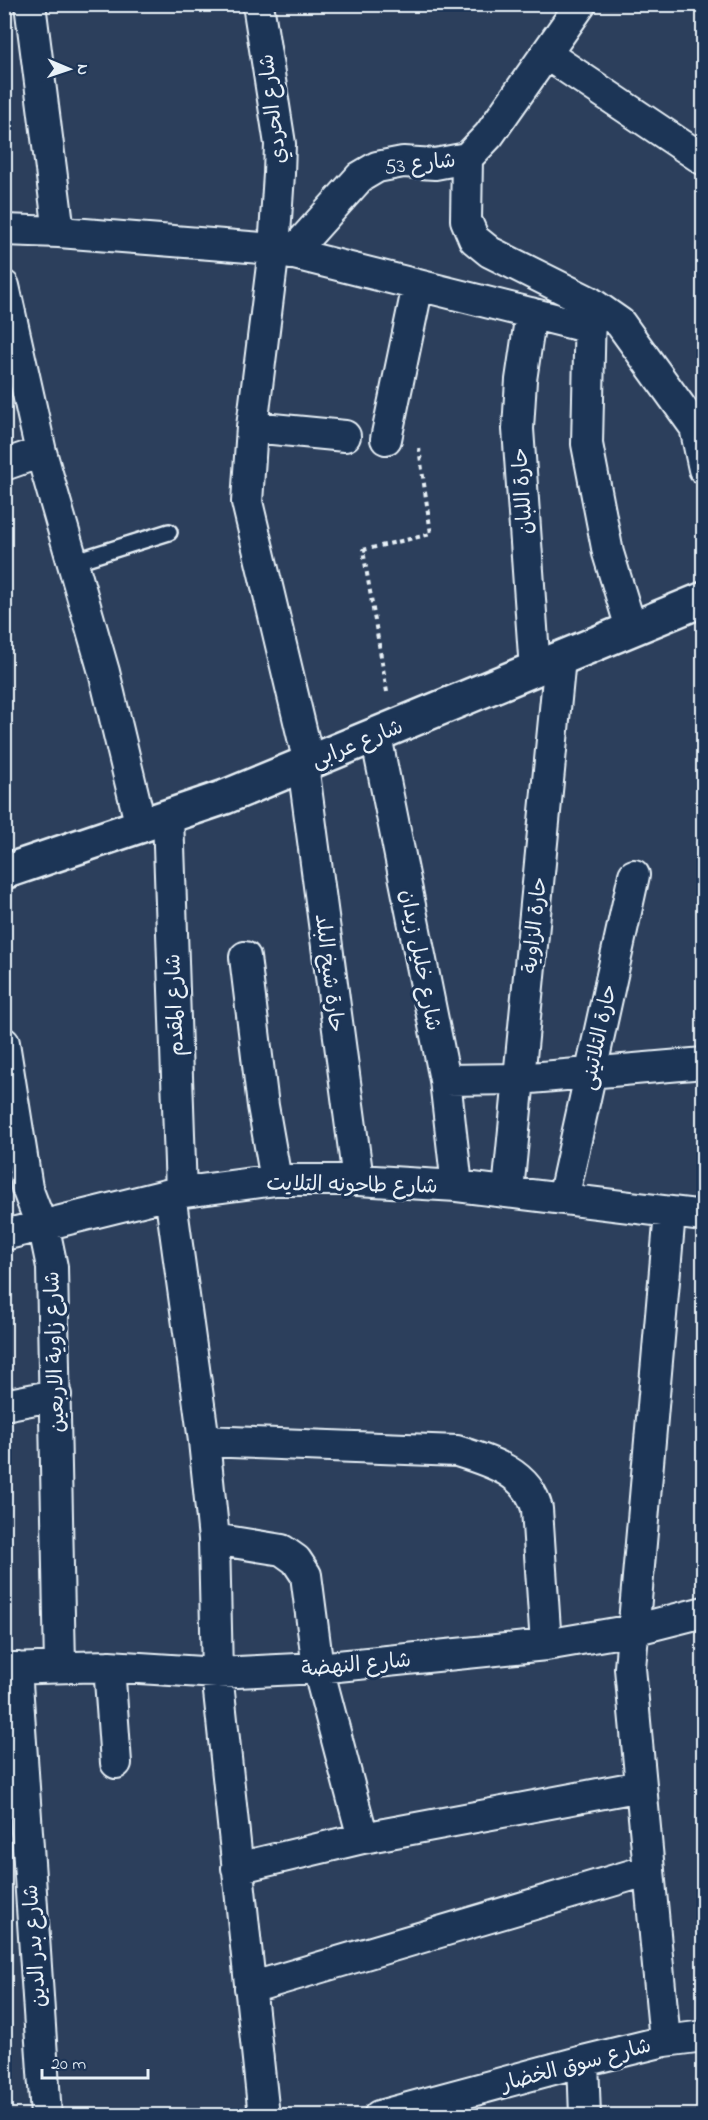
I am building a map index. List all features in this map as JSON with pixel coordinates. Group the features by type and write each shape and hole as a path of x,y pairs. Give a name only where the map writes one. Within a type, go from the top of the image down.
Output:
{"street":[{"path":"30,4 58,232"},
{"name":"شارع الحردي","path":"252,427 282,252 280,144 258,4"},
{"name":"شارع 53","path":"282,252 360,177 377,167 403,162 435,164 467,158 489,135 581,4"},
{"path":"546,54 704,160"},
{"path":"467,158 466,220 474,239 490,252 590,315"},
{"path":"4,230 58,232 282,252 531,313 590,315 620,323 699,423 704,469"},
{"path":"386,438 418,285"},
{"name":"شارع المقدم","path":"4,286 41,452 104,672 154,822 175,1193 214,1539 218,1673 264,2115"},
{"name":"حارة اللبان","path":"531,313 521,380 518,429 548,664"},
{"path":"590,315 587,444 608,553 631,628"},
{"path":"252,427 345,436"},
{"name":"حارة شيخ البلد","path":"252,427 247,502 306,764 358,1180"},
{"path":"4,465 41,452"},
{"name":"شارع عرابى","path":"4,873 154,822 306,764 704,599"},
{"name":"حارة الزاوية","path":"508,1191 519,1080 548,664"},
{"name":"شارع خليل زيدان","path":"385,732 444,1080 457,1186"},
{"name":"حارة التلاتينى","path":"563,1200 634,875"},
{"path":"245,957 261,1096 276,1180"},
{"name":"شارع زاوية الاربعين","path":"4,1043 27,1188 52,1267 60,1666"},
{"path":"444,1080 519,1080 704,1063"},
{"name":"شارع طاحونه التلايت","path":"4,1235 40,1224 175,1193 276,1180 358,1180 457,1186 704,1216"},
{"path":"666,2041 630,1668 670,1213"},
{"path":"4,1406 56,1395"},
{"path":"204,1441 457,1451 488,1460 524,1482 534,1495 537,1509 546,1645"},
{"path":"214,1539 282,1550 296,1560 306,1575 318,1668 363,1838"},
{"name":"شارع النهضة","path":"10,1669 109,1666 218,1673 318,1668 546,1645 633,1630 704,1612"},
{"path":"109,1666 116,1763"},
{"name":"شارع بدر الدين","path":"10,1669 46,2115"},
{"path":"237,1868 363,1838 642,1786"},
{"path":"250,1988 649,1870"},
{"name":"شارع سوق الخضار","path":"379,2115 470,2104 583,2061 666,2041 704,2036"},
{"path":"583,2061 585,2115"}],"lane":[{"path":"73,562 169,532"}],"path":[{"path":"385,732 363,550 431,534 417,440 386,438"}]}
